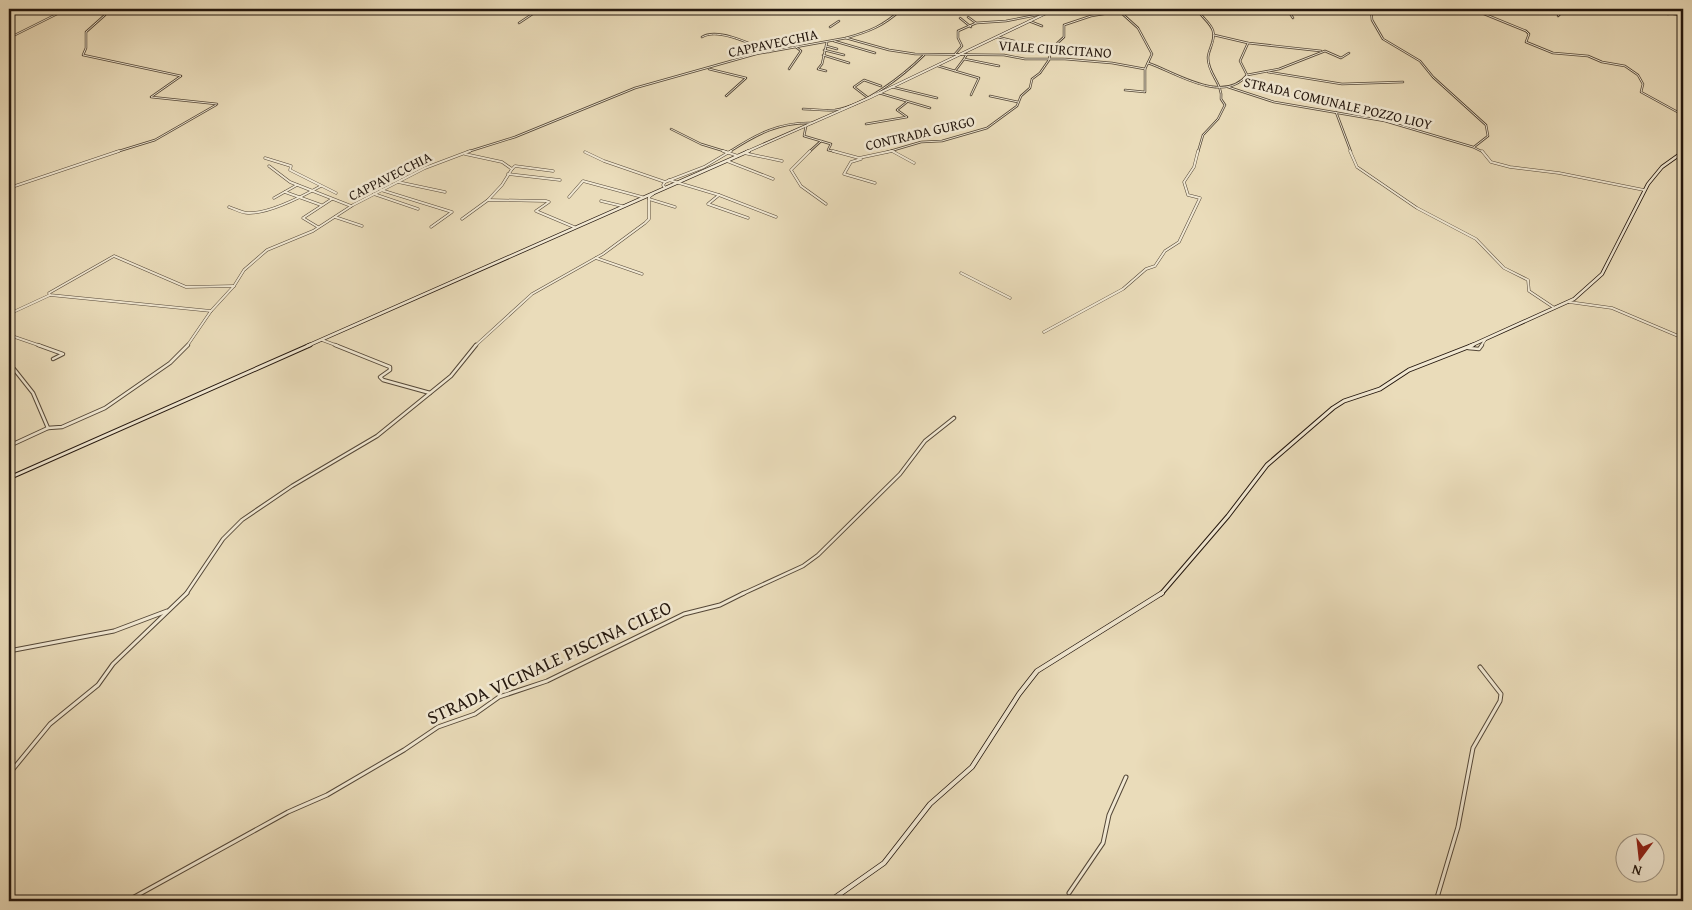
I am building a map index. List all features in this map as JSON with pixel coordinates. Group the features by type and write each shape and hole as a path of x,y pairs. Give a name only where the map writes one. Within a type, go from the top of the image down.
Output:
{"main road":[{"path":"9,478 878,94 1053,10"},
{"path":"830,901 857,884 884,863 930,804 972,766 1019,694 1037,671 1159,596 1274,459 1344,401 1375,392 1409,370 1485,340 1553,306 1569,302 1602,274 1621,234 1639,205 1644,190 1662,167 1683,152"}],"street":[{"path":"9,38 67,9"},
{"path":"9,188 120,151 130,151 184,124 217,104 151,97 181,76 83,55 86,48 86,32 105,15 107,9"},
{"path":"519,23 540,9"},
{"name":"CAPPAVECCHIA","path":"9,445 48,428 62,426 106,408 170,363 187,346 211,310 234,286 244,270 267,250 318,227 351,206 432,164 515,137 633,89 756,54 833,41 869,32 881,26 902,9"},
{"path":"1053,10 1065,9"},
{"path":"1117,9 1132,19 1148,42 1152,54 1145,70 1145,92 1128,92 1124,90"},
{"path":"1044,332 1123,289 1146,269 1155,266 1164,251 1179,242 1200,198 1188,195 1183,185 1194,167 1203,135 1218,119 1225,107 1221,99 1220,86 1213,76 1208,58 1214,35 1213,29 1201,17 1197,9"},
{"path":"1287,9 1293,18"},
{"path":"1371,9 1369,15 1380,37 1390,47 1414,56 1428,68 1436,80 1486,125 1488,136 1479,145 1473,147"},
{"path":"1472,9 1526,31 1529,34 1526,42 1546,51 1588,56 1602,62 1625,66 1638,75 1643,84 1641,92 1683,114"},
{"path":"1558,16 1565,9"},
{"path":"1633,9 1683,15"},
{"path":"1668,14 1674,9"},
{"name":"CONTRADA GURGO","path":"806,126 804,136 832,145 828,150 859,158 921,142 942,141 977,132 999,121 1030,88 1032,79 1040,73 1050,58 1051,49 1064,37 1064,25 1091,16 1121,11"},
{"path":"954,54 962,46 958,31 976,24 1006,21 1047,13"},
{"path":"968,16 976,24"},
{"path":"960,18 971,27"},
{"path":"830,27 839,22"},
{"path":"1029,22 1042,26"},
{"path":"702,37 708,34 741,39 770,52"},
{"path":"1214,35 1248,43 1326,51 1341,58 1349,53"},
{"path":"998,37 1022,43"},
{"name":"VIALE CIURCITANO","path":"846,38 889,50 925,54 966,54 1025,59 1050,58 1112,63 1145,70"},
{"path":"833,41 875,53"},
{"path":"826,70 818,69 822,64 827,42"},
{"path":"1247,75 1240,59 1242,49 1248,43"},
{"path":"826,46 838,49"},
{"path":"789,69 801,52 796,47"},
{"path":"824,50 844,55"},
{"path":"1228,87 1243,80 1247,75 1265,72 1322,52"},
{"path":"803,109 835,110 868,98 882,86 903,76 925,54"},
{"path":"955,71 966,54"},
{"path":"823,55 849,63"},
{"path":"964,59 999,66"},
{"name":"STRADA COMUNALE POZZO LIOY","path":"1148,63 1172,71 1195,84 1228,87 1274,102 1336,112 1413,128 1473,147 1482,152 1491,162 1510,167 1559,172 1644,190"},
{"path":"938,66 979,78 971,95"},
{"path":"707,68 746,78 726,96"},
{"path":"1265,72 1342,84 1403,82"},
{"path":"868,98 854,87 864,80 882,86"},
{"path":"892,87 938,98"},
{"path":"878,94 930,108"},
{"path":"990,96 1018,102"},
{"path":"866,124 907,117 897,110 907,102"},
{"path":"1336,112 1348,149 1355,158 1358,167 1417,208 1476,239 1504,268 1528,280 1529,291 1553,306"},
{"path":"665,188 663,185 668,180 712,163 775,125 790,122 812,123"},
{"path":"670,129 684,134 701,144 738,156"},
{"path":"821,141 791,170 801,186 826,204"},
{"path":"892,151 914,163"},
{"path":"585,152 604,162 665,182"},
{"path":"744,153 782,161"},
{"path":"465,154 494,160 512,169"},
{"path":"265,158 289,164 290,170 310,178 336,193"},
{"path":"861,158 850,162 844,174 875,183"},
{"path":"727,161 773,179"},
{"path":"269,166 297,185 351,206"},
{"path":"462,218 488,200 515,166 553,171"},
{"path":"508,174 560,180"},
{"path":"668,180 719,195 776,217"},
{"path":"569,197 583,181 642,198"},
{"path":"398,182 446,192"},
{"path":"274,198 297,185"},
{"path":"229,207 248,213 289,203 321,186"},
{"path":"381,190 452,212 431,227"},
{"path":"9,774 50,724 98,685 113,664 162,615 183,598 196,582 223,539 242,520 292,486 377,436 450,376 480,340 532,294 620,243 649,218 649,199 656,191"},
{"path":"285,192 321,205"},
{"path":"374,194 418,209"},
{"path":"719,195 708,204 748,218"},
{"path":"318,227 303,219 332,199"},
{"path":"649,199 675,207"},
{"path":"488,200 549,202 536,211 574,227"},
{"path":"601,201 622,206"},
{"path":"335,217 362,226"},
{"path":"9,314 50,294 59,286 114,256 186,287 234,286"},
{"path":"595,258 642,274"},
{"path":"962,273 1010,298"},
{"path":"50,294 211,310"},
{"path":"1569,302 1612,308 1683,338"},
{"path":"9,335 63,354 53,360"},
{"path":"321,339 390,367 390,370 380,377 383,380 430,392"},
{"path":"14,369 33,393 48,428"},
{"name":"STRADA VICINALE PISCINA CILEO","path":"127,901 280,816 328,795 404,750 438,727 475,714 499,697 527,686 547,681 684,614 720,605 776,577 803,566 818,556 900,474 926,441 954,418"},
{"path":"9,651 114,631 168,610"},
{"path":"1436,901 1458,827 1473,748 1500,701 1501,694 1480,667"},
{"path":"1068,893 1103,843 1109,815 1126,777"}]}
